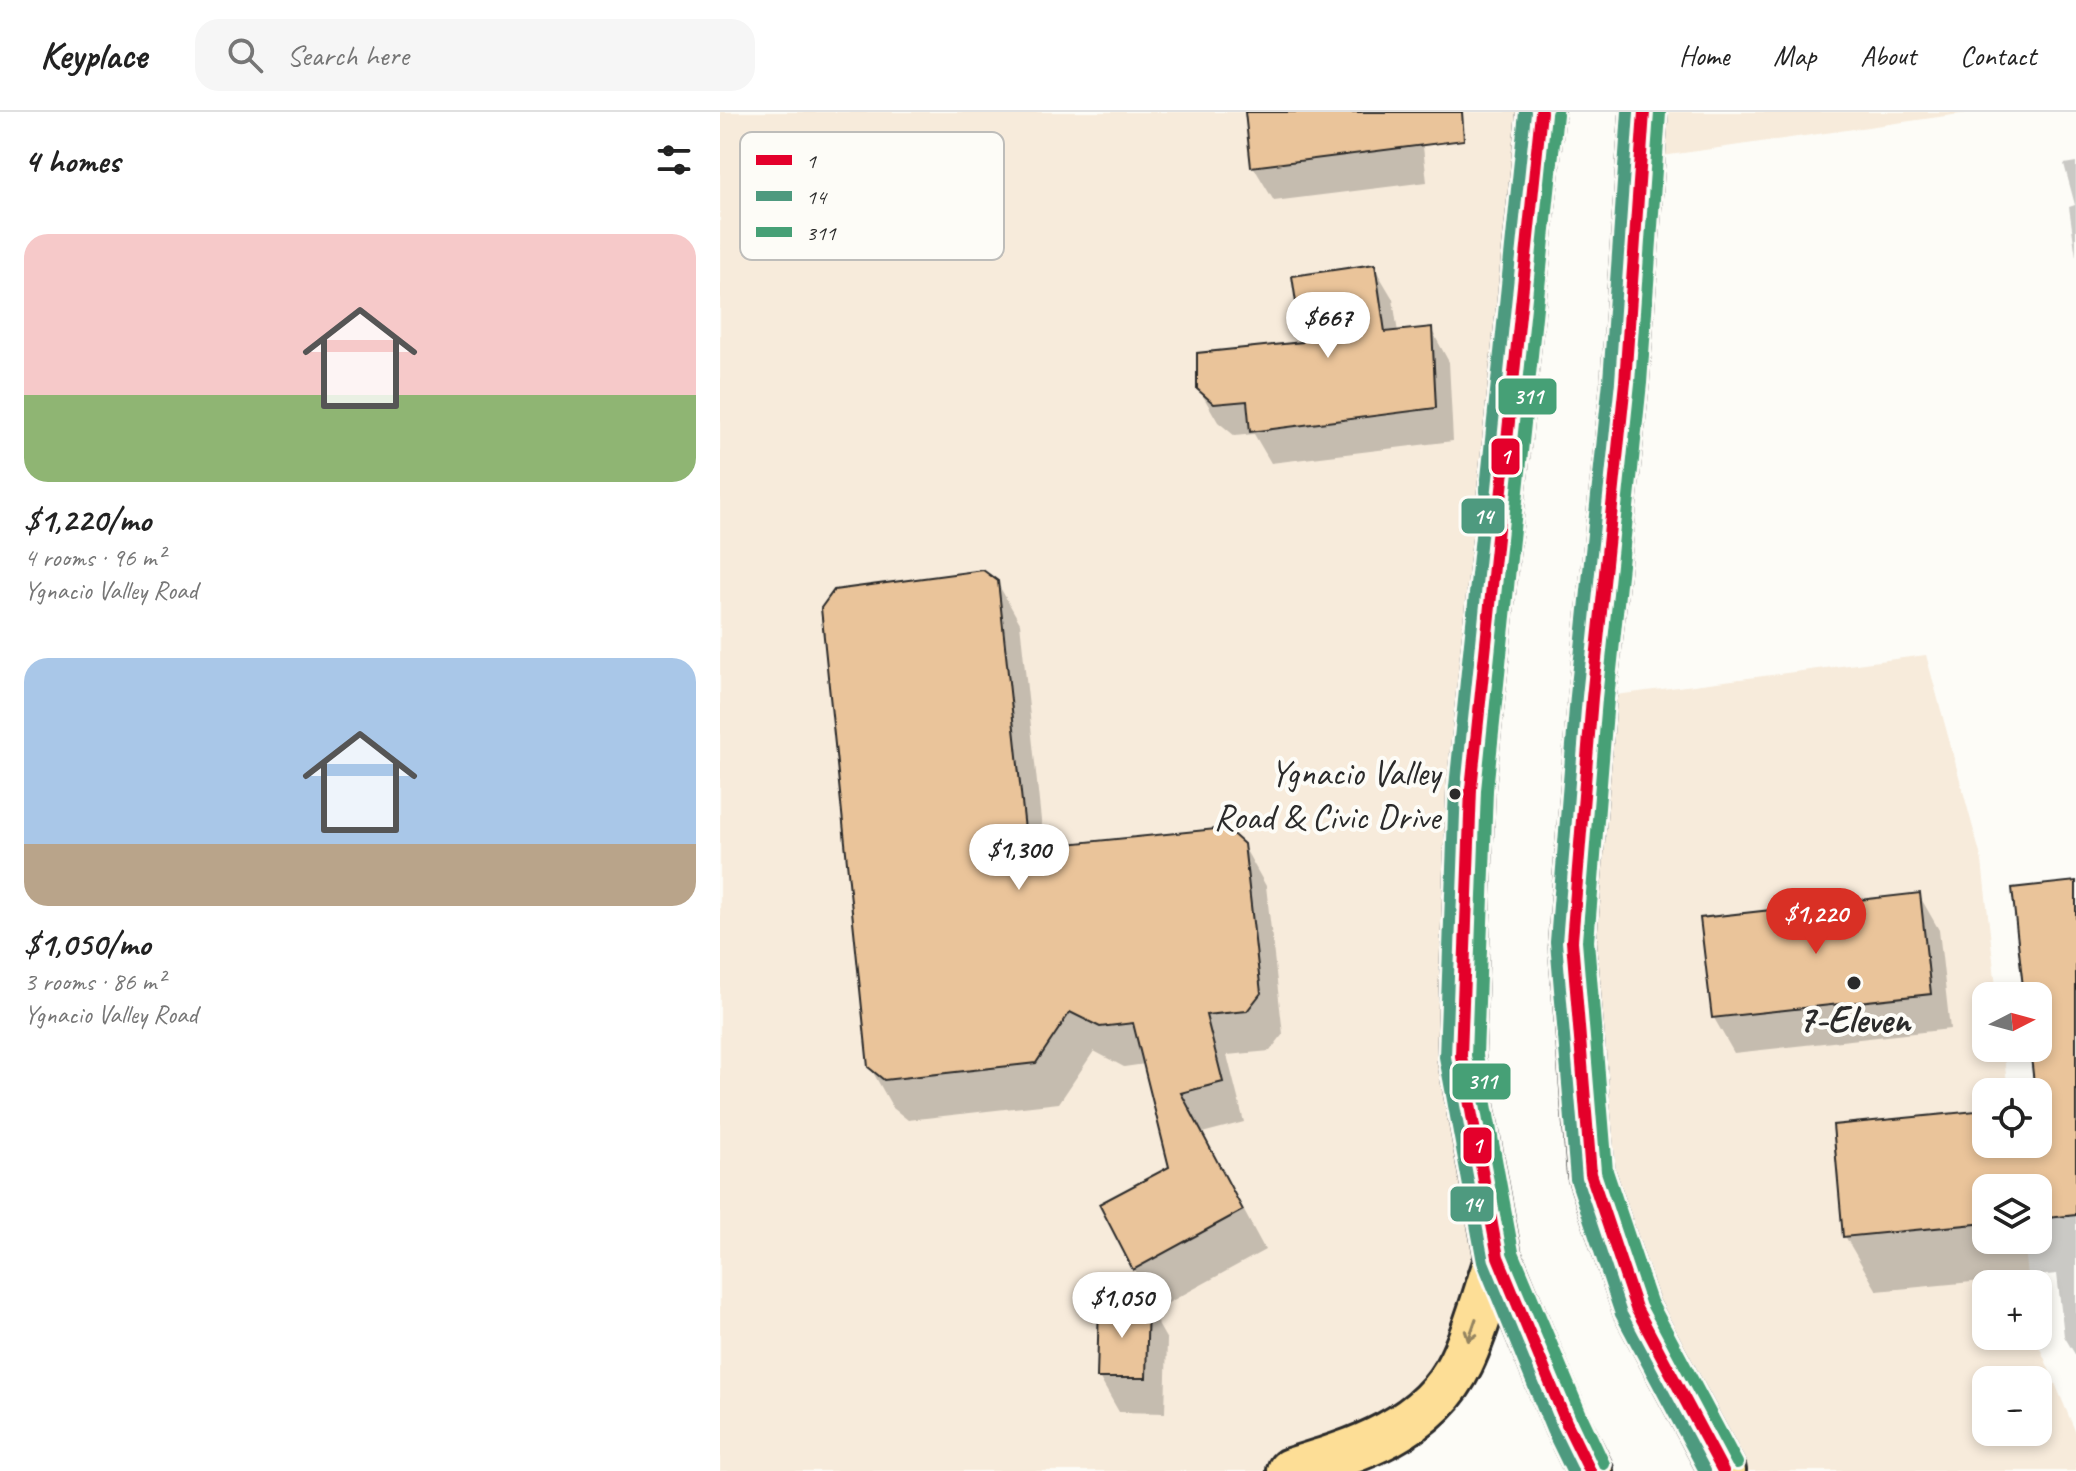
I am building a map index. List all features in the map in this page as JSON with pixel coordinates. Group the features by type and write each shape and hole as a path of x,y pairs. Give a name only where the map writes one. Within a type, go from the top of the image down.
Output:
{"highway":[{"path":"1541,112 1471,789 1461,1056 1498,1257 1567,1424 1590,1471"},
{"path":"1644,112 1625,382 1592,698 1572,941 1591,1174 1636,1308 1723,1471"},
{"path":"1290,1471 1349,1453 1402,1428 1436,1401 1461,1362 1498,1257"}],"shaded area":[{"path":"720,112 1541,112 1461,1056 1498,1257 1461,1362 1290,1471 720,1471"},
{"path":"1644,112 1974,112 1641,159"},
{"path":"1926,655 1982,861 1995,982 1972,982 1972,1062 2005,1062 2006,1078 1972,1078 1972,1158 1986,1158 1986,1174 1972,1174 1972,1254 2026,1254 2027,1270 1972,1270 1972,1350 2041,1350 2048,1366 1972,1366 1972,1446 2052,1446 2052,1376 2076,1433 2076,1471 1723,1471 1591,1174 1592,698"}],"building":[{"path":"1245,112 1462,112 1464,140 1251,167"},
{"path":"1375,264 1385,332 1432,327 1436,408 1250,432 1247,401 1214,404 1197,389 1197,353 1302,342 1292,276"},
{"path":"983,570 998,581 1027,848 1226,828 1244,844 1261,993 1247,1011 1206,1015 1223,1082 1181,1093 1243,1210 1133,1270 1099,1204 1169,1167 1133,1023 1100,1027 1070,1012 1036,1063 884,1080 868,1067 821,608 834,590"},
{"path":"2076,881 2076,1215 2052,1218 2052,1174 1972,1174 1972,1224 1843,1237 1833,1125 1972,1111 1972,1158 2052,1158 2052,1078 2033,1078 2032,1062 2052,1062 2052,982 2022,982 2012,888"},
{"path":"1920,893 1931,994 1712,1018 1700,918"},
{"path":"1099,1302 1148,1303 1146,1378 1097,1378"}],"transit line":[{"name":"14","path":"1525,112 1455,787 1445,1057 1483,1262 1572,1471"},
{"name":"1","path":"1541,112 1471,789 1461,1056 1498,1257 1567,1424 1590,1471"},
{"name":"14","path":"1628,112 1609,381 1576,696 1556,942 1576,1179 1621,1314 1705,1471"},
{"name":"1","path":"1644,112 1625,382 1592,698 1572,941 1591,1174 1636,1308 1723,1471"},
{"name":"311","path":"1660,113 1641,383 1608,699 1588,941 1607,1171 1651,1302 1737,1463"},
{"name":"311","path":"1557,114 1487,790 1477,1055 1513,1252 1604,1464"}],"place":[{"name":"Ygnacio Valley Road & Civic Drive","path":"1455,794"},
{"name":"7-Eleven","path":"1854,983"}]}
